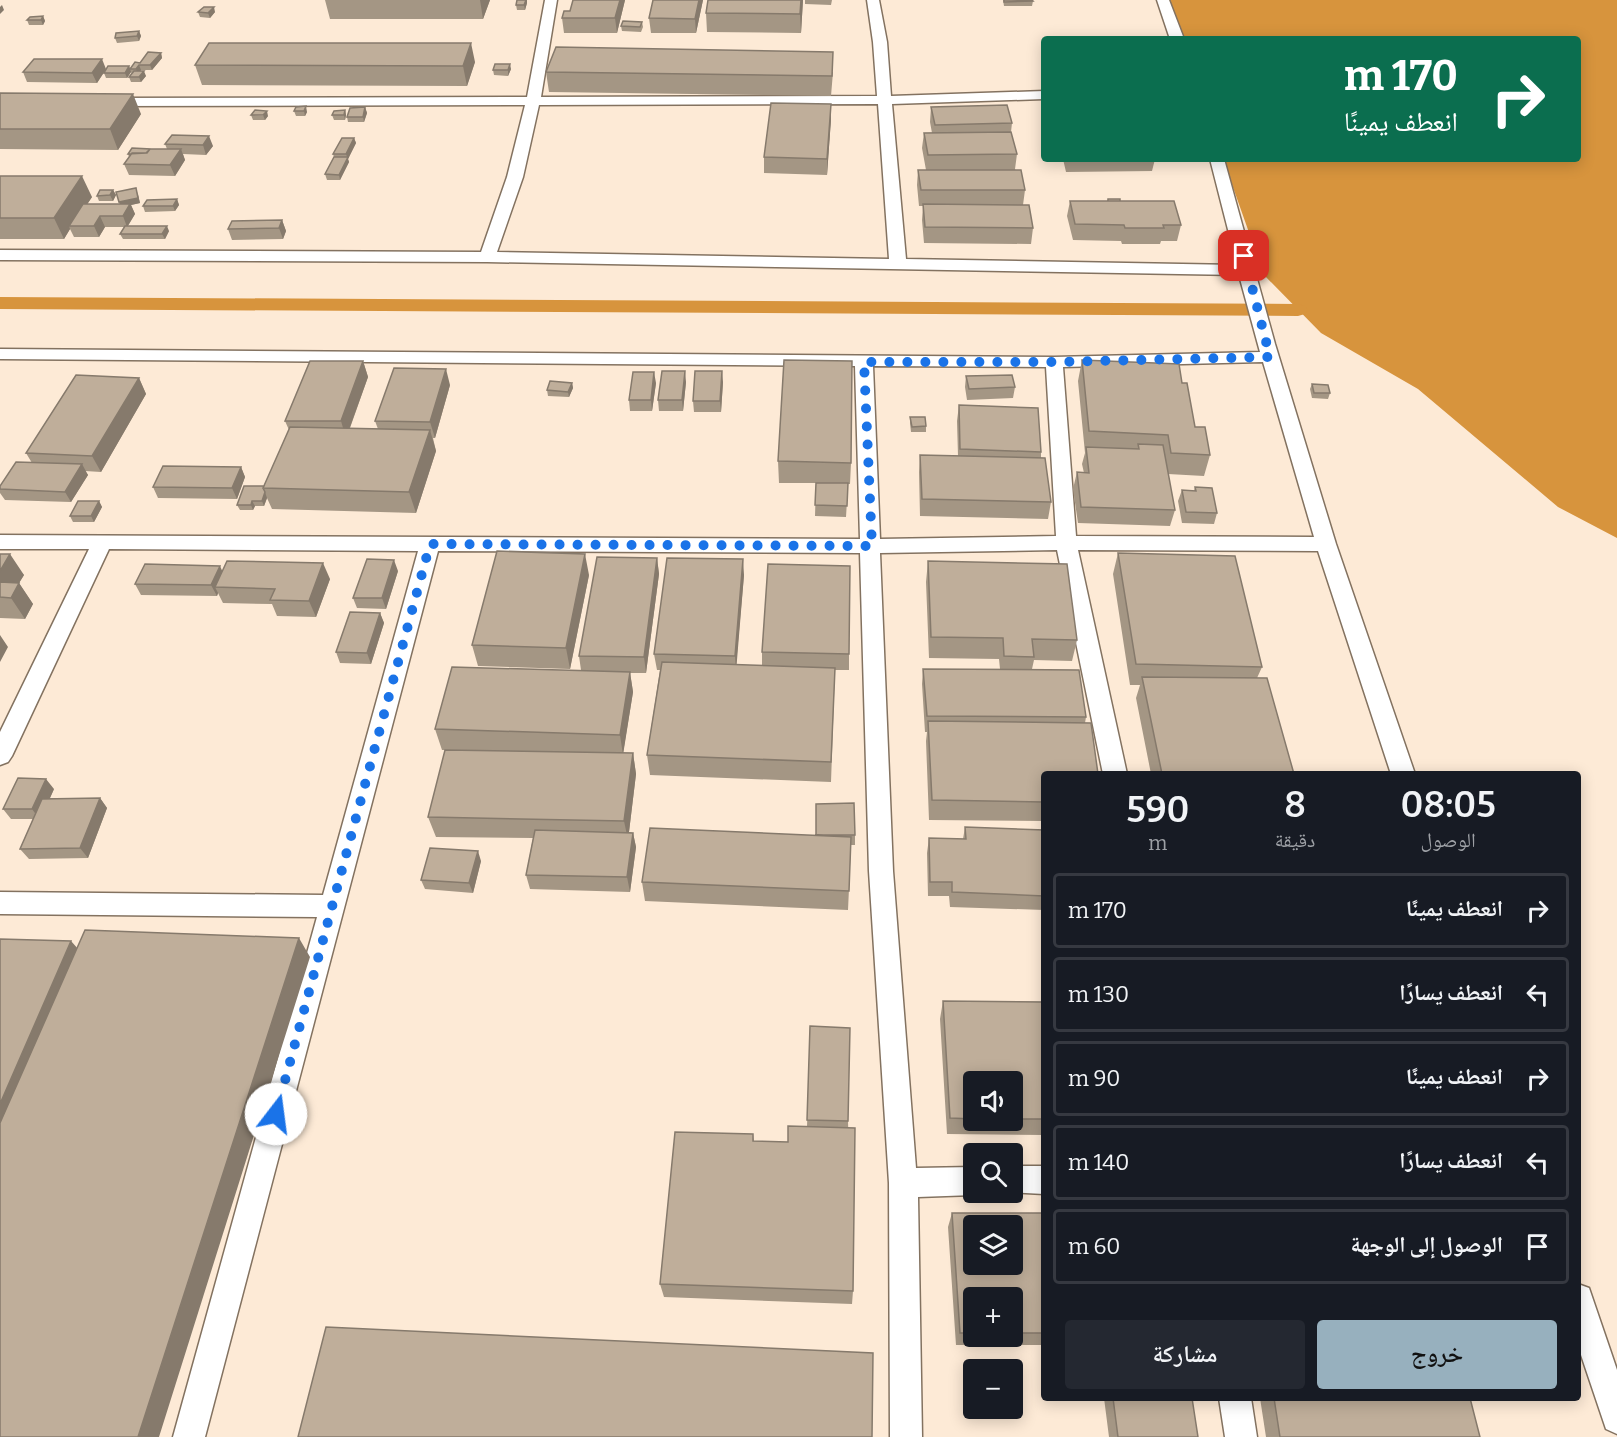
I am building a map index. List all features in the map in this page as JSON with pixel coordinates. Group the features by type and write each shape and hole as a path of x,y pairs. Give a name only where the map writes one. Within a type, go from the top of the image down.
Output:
{"street":[{"path":"487,257 508,198 533,100 551,0"},
{"path":"873,0 880,42 898,264"},
{"path":"1163,0 1176,36"},
{"path":"88,102 884,100 1041,95"},
{"path":"1218,162 1270,357 1326,544 1402,771"},
{"path":"0,255 487,257 1247,270"},
{"path":"0,354 864,362 1054,362 1270,357"},
{"path":"864,362 872,546 881,871 903,1183 906,1437"},
{"path":"1054,362 1066,543 1113,771"},
{"path":"0,756 103,541"},
{"path":"0,542 872,546 1066,543 1326,544"},
{"path":"189,1437 430,544"},
{"path":"0,903 332,906"},
{"path":"1023,1180 1041,1180"},
{"path":"903,1183 963,1181"},
{"path":"1581,1308 1617,1418"},
{"path":"1235,1401 1241,1437"}],"shaded area":[{"path":"1168,0 1617,0 1617,538 1558,507 1418,389 1321,333 1264,275 1224,162 1581,162 1581,36 1180,36"}],"building":[{"path":"517,0 526,0 524,5 516,5"},
{"path":"573,0 620,0 615,18 562,18 564,11 570,11"},
{"path":"653,0 699,0 695,19 649,18"},
{"path":"708,0 801,0 800,14 706,13"},
{"path":"1004,0 1032,0 1033,1 1004,2"},
{"path":"204,7 214,7 208,13 198,12"},
{"path":"43,16 41,20 27,20 30,17"},
{"path":"623,21 642,22 640,27 621,26"},
{"path":"139,31 137,36 115,38 116,33"},
{"path":"209,43 471,43 463,66 195,65"},
{"path":"556,47 833,52 832,76 546,72"},
{"path":"148,52 161,53 150,65 139,65 136,69 130,69 135,62 140,63"},
{"path":"34,59 102,59 92,73 23,72"},
{"path":"495,64 510,64 508,70 493,70"},
{"path":"108,66 129,66 125,73 104,73"},
{"path":"134,71 144,71 139,77 129,77"},
{"path":"0,93 133,94 110,129 0,129"},
{"path":"771,103 831,104 827,159 764,157"},
{"path":"1007,105 1012,123 935,125 931,107"},
{"path":"306,106 304,111 294,111 296,107"},
{"path":"365,107 363,117 347,117 350,108"},
{"path":"255,110 267,111 263,115 251,115"},
{"path":"345,110 344,115 332,115 334,111"},
{"path":"1011,132 1017,154 928,155 924,133"},
{"path":"172,135 209,136 203,145 165,144"},
{"path":"342,138 354,138 346,154 333,154"},
{"path":"132,148 150,149 146,153 128,154"},
{"path":"150,149 181,149 170,165 124,164 132,153 147,153"},
{"path":"334,157 348,157 339,175 325,174"},
{"path":"918,170 1021,170 1025,190 921,190"},
{"path":"0,176 82,176 54,218 0,218"},
{"path":"136,188 138,198 119,202 116,192"},
{"path":"100,190 113,190 110,195 97,196"},
{"path":"177,199 173,206 143,206 147,200"},
{"path":"1108,199 1120,199 1120,201 1108,201"},
{"path":"1070,201 1174,201 1181,225 1163,225 1164,228 1125,228 1124,225 1075,224"},
{"path":"83,204 130,204 123,216 100,216 94,226 69,226"},
{"path":"923,204 1029,205 1033,228 925,227"},
{"path":"282,220 279,228 228,229 232,221"},
{"path":"125,226 167,226 162,234 120,234"},
{"path":"784,360 852,361 851,463 778,461"},
{"path":"1082,360 1179,364 1182,383 1187,383 1195,427 1205,427 1210,455 1171,453 1168,435 1089,431"},
{"path":"310,361 363,361 341,421 285,421"},
{"path":"394,368 446,369 430,422 375,421"},
{"path":"662,371 685,371 682,400 658,400"},
{"path":"695,371 722,371 720,401 693,401"},
{"path":"633,372 654,372 651,400 629,400"},
{"path":"76,375 139,378 92,456 26,453"},
{"path":"1012,375 1015,387 969,389 966,376"},
{"path":"550,381 572,383 568,392 547,390"},
{"path":"1312,384 1328,385 1330,393 1314,393"},
{"path":"959,405 1038,408 1041,452 960,449"},
{"path":"910,417 925,417 926,426 912,427"},
{"path":"290,427 430,430 409,492 263,488"},
{"path":"1138,444 1163,445 1175,510 1081,507 1077,472 1089,473 1086,447 1139,449"},
{"path":"920,455 1045,458 1051,502 922,499"},
{"path":"16,462 82,464 65,492 0,489"},
{"path":"163,466 241,467 232,488 153,487"},
{"path":"816,483 848,483 847,506 815,505"},
{"path":"244,486 264,486 262,501 252,501 251,505 237,505"},
{"path":"1195,487 1212,488 1217,513 1186,512 1182,490 1196,491"},
{"path":"78,501 99,501 91,516 70,516"},
{"path":"497,551 585,554 566,648 472,645"},
{"path":"1118,553 1235,556 1262,667 1136,664"},
{"path":"0,554 10,554 0,571"},
{"path":"597,557 657,558 644,657 579,656"},
{"path":"667,558 743,559 735,656 654,654"},
{"path":"367,559 394,560 382,598 353,598"},
{"path":"227,561 323,563 309,601 270,600 275,589 215,587"},
{"path":"928,561 1067,564 1077,640 1032,639 1034,657 1004,656 1003,638 931,637"},
{"path":"145,564 220,566 211,585 135,584"},
{"path":"768,564 850,566 849,654 762,652"},
{"path":"0,582 19,583 11,598 0,597"},
{"path":"350,612 380,613 367,653 336,652"},
{"path":"662,662 835,668 831,762 647,755"},
{"path":"452,667 630,672 620,735 435,729"},
{"path":"923,669 1079,670 1086,717 927,716"},
{"path":"1142,677 1267,678 1293,771 1161,771"},
{"path":"928,721 1091,723 1098,771 1041,771 1041,802 932,800"},
{"path":"445,750 633,753 624,821 428,817"},
{"path":"18,778 46,779 32,809 3,809"},
{"path":"100,798 80,848 20,849 42,799"},
{"path":"854,803 855,835 816,835 816,804"},
{"path":"965,827 1041,830 1041,896 952,892 952,882 930,882 929,838 966,839"},
{"path":"650,828 851,837 849,891 642,882"},
{"path":"535,830 633,833 627,877 526,875"},
{"path":"430,848 478,851 469,883 421,880"},
{"path":"85,930 299,938 138,1437 0,1437 0,1123"},
{"path":"0,939 71,941 0,1104"},
{"path":"943,1001 1041,1002 1041,1119 1023,1119 1023,1071 963,1071 963,1119 950,1118"},
{"path":"810,1026 850,1028 848,1121 807,1120"},
{"path":"788,1126 855,1128 853,1291 660,1284 675,1132 753,1134 753,1141 788,1142"},
{"path":"952,1213 1041,1213 1041,1333 1023,1333 1023,1287 963,1287 963,1333 960,1333"},
{"path":"326,1327 873,1353 872,1437 298,1437"},
{"path":"1113,1401 1192,1401 1198,1437 1118,1437"},
{"path":"1274,1401 1471,1401 1480,1437 1280,1437"}],"waterway":[{"path":"0,303 1298,310"}],"route":[{"path":"276,1114 430,544 872,546 864,362 1054,362 1270,357 1244,256"}]}
